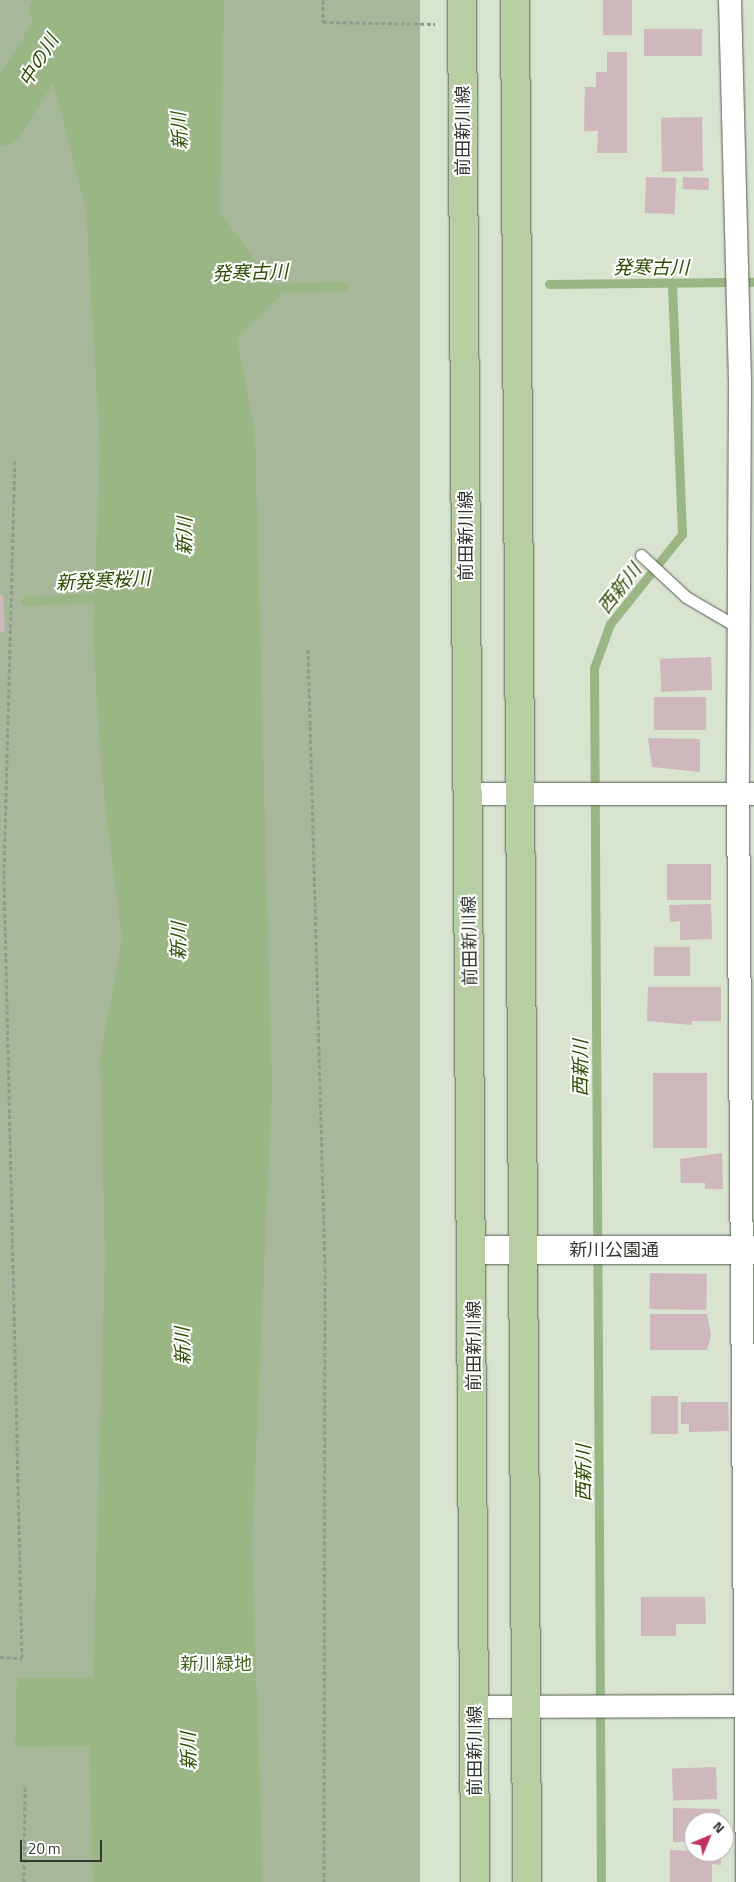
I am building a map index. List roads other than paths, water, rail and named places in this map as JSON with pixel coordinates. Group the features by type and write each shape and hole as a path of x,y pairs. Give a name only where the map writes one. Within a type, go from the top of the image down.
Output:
{"main road":[{"path":"515,0 518,796 527,1882"},
{"name":"前田新川線","path":"462,12 468,794 474,1250 475,1882"}],"street":[{"path":"730,0 733,233 736,305 747,382 739,628 746,794 750,1706 748,1882"},
{"path":"468,794 518,796 746,794"},
{"name":"新川公園通","path":"474,1250 748,1250"},
{"path":"475,1707 526,1709 750,1706"}],"lane":[{"path":"645,559 686,597 739,628"}],"water":[{"name":"新川","path":"33,0 224,0 220,212 281,295 237,338 255,432 272,1091 252,1541 263,1882 93,1882 89,1746 15,1747 17,1678 93,1678 105,1255 100,1057 122,941 102,777 93,639 100,448 86,209 47,60 28,10"}],"waterway":[{"name":"中の川","path":"0,121 76,0"},
{"name":"西新川","path":"601,1882 594,668 610,624 682,534 672,282"},
{"name":"発寒古川","path":"549,284 754,282"},
{"name":"発寒古川","path":"264,288 343,286"},
{"name":"新発寒桜川","path":"25,601 105,597"}],"park label":[{"name":"新川緑地","path":"216,1664"}]}
